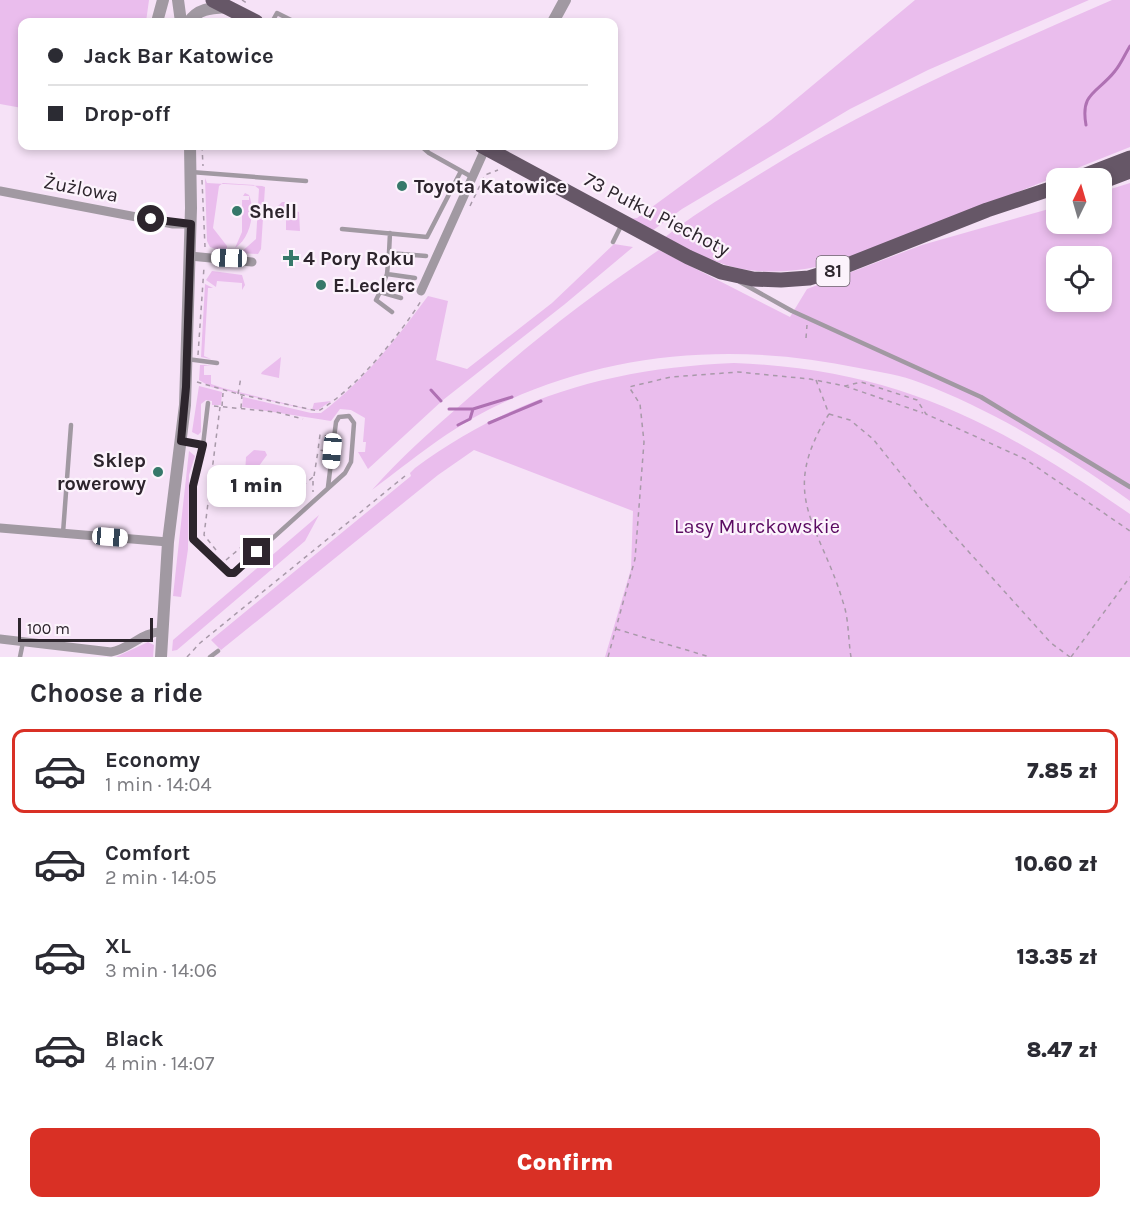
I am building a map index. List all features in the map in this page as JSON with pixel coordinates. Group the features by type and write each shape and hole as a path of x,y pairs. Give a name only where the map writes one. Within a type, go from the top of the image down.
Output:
{"main road":[{"path":"213,0 232,6 250,18"},
{"name":"73 Pułku Piechoty","path":"492,150 623,222 721,272 753,279 809,278 1046,191"},
{"path":"1104,168 1130,158"},
{"path":"1112,178 1130,171"},
{"name":"73 Pułku Piechoty","path":"954,225 1046,200"}],"street":[{"path":"158,18 162,0"},
{"path":"178,0 180,18"},
{"path":"555,18 565,0"},
{"path":"192,18 204,10 232,6"},
{"path":"161,657 168,542 192,360 190,256 197,172 191,150"},
{"path":"422,295 484,150"},
{"name":"Żużlowa","path":"0,191 173,224 191,224"},
{"path":"190,256 252,262"},
{"path":"0,528 168,542"},
{"path":"0,639 111,652 125,648 152,632 162,632"}],"lane":[{"path":"274,18 277,13 287,18"},
{"path":"426,150 473,178"},
{"path":"342,229 427,237 461,171"},
{"path":"197,172 306,181"},
{"path":"613,242 623,222"},
{"path":"390,233 387,274 376,300 392,312"},
{"path":"389,253 426,256"},
{"path":"721,272 809,318 981,396 1130,487"},
{"path":"387,274 415,278"},
{"path":"380,292 401,298"},
{"path":"192,360 217,363"},
{"path":"207,404 200,465 193,486 193,539 229,573 234,573 350,467 353,418 349,416 339,417 334,436 328,487"},
{"path":"63,533 71,425"},
{"path":"181,441 203,445"},
{"path":"20,657 23,641"},
{"path":"210,657 218,651"}],"path":[{"path":"201,150 197,172 205,245"},
{"path":"469,208 485,175 490,171 501,169 502,166"},
{"path":"195,387 192,360 204,271"},
{"path":"196,382 223,391 311,412 321,410 386,348 422,295"},
{"path":"806,338 809,318"},
{"path":"608,657 635,558 644,442 640,404 629,387 671,377 738,372 816,380 845,386 926,414 1025,459 1130,531"},
{"path":"238,394 241,377"},
{"path":"816,380 829,414 806,460 803,496 844,603 851,657"},
{"path":"845,386 870,383 910,397 921,404 926,414"},
{"path":"217,551 204,535 208,486 213,468 223,391"},
{"path":"241,409 242,395"},
{"path":"207,404 276,412 303,419"},
{"path":"829,414 850,420 873,439 922,500 1051,643 1071,657 1130,577"},
{"path":"318,497 312,490 320,435 334,436"},
{"path":"318,450 332,451"},
{"path":"200,465 213,468"},
{"path":"188,657 200,643 405,476"},
{"path":"289,498 313,477"},
{"path":"222,557 226,561 245,544 252,546 257,552"},
{"path":"615,628 710,657"}],"green space":[{"path":"0,0 149,0 147,18 18,18 18,107 0,104"},
{"path":"915,0 1089,0 928,70 850,109 682,209 652,231 630,219 637,218 771,120"},
{"path":"1112,0 1130,0 1130,147 1078,168 1046,168 1046,181 885,246 835,263 784,271 745,270 709,259 664,238 725,195 791,155 881,106 972,62"},
{"path":"205,178 207,183 222,184 219,186 213,228 227,246 227,249 221,251 210,247 207,241"},
{"path":"223,183 255,186 222,184"},
{"path":"1130,183 1130,501 1029,435 949,394 913,380 883,372 813,360 766,355 720,354 629,363 584,373 539,388 496,406 463,424 372,490 416,445 511,361 583,303 659,250 790,317 807,289 922,245 1046,210 1046,234 1112,234 1112,189"},
{"path":"255,186 265,187 261,249 258,254 240,253 256,239 259,189"},
{"path":"245,193 249,195 252,217 248,232 235,248 242,232 242,200 249,200 249,196 243,196"},
{"path":"282,202 287,202 286,209 299,212 300,231 286,230 286,218 276,217 277,207"},
{"path":"614,244 633,247 443,400 368,469 358,452 365,452 366,442 363,442 365,418 351,410 340,409 331,421 242,407 243,397 311,413 321,413 337,401 365,373 428,296 448,301 436,360 467,369 552,303"},
{"path":"212,271 242,275 245,285 242,290 242,283 217,281 216,287 206,280"},
{"path":"205,284 213,288 208,288 204,356 211,359 201,357"},
{"path":"281,357 279,378 261,374 262,372"},
{"name":"Lasy Murckowskie","path":"734,363 792,367 846,376 896,389 944,407 990,428 1035,453 1130,514 1130,657 605,657 631,569 633,511 474,450 438,475 221,650 211,640 411,476 410,473 415,468 489,422 527,404 606,379 647,371"},
{"path":"200,365 211,365 204,366 204,375 211,375 211,384 312,410 211,387 199,380"},
{"path":"199,386 222,392 221,405 212,405 212,401 206,400 201,404 201,432 198,435 192,432"},
{"path":"331,401 318,410 312,410 314,403"},
{"path":"254,450 265,451 267,455 253,474 247,476 245,474 246,457"},
{"path":"189,451 195,456 189,475 188,549 181,597 173,596"},
{"path":"319,515 305,541 177,650 172,651 173,640"},
{"path":"148,642 154,645 153,657 116,657"}],"waterway":[{"path":"1086,125 1085,114 1088,99 1115,71 1130,46"},
{"path":"431,390 441,401"},
{"path":"449,409 473,409 512,397"},
{"path":"489,423 541,401"},
{"path":"458,425 470,419 473,409"}],"place":[{"name":"Toyota Katowice","path":"402,186"},
{"name":"Shell","path":"237,211"},
{"name":"4 Pory Roku","path":"291,258"},
{"name":"E.Leclerc","path":"321,285"},
{"name":"Sklep rowerowy","path":"158,472"}],"route":[{"path":"151,219 173,224 191,224 186,387 181,441 203,445 200,465 193,486 193,539 225,572 229,573 234,573 257,552"}]}
